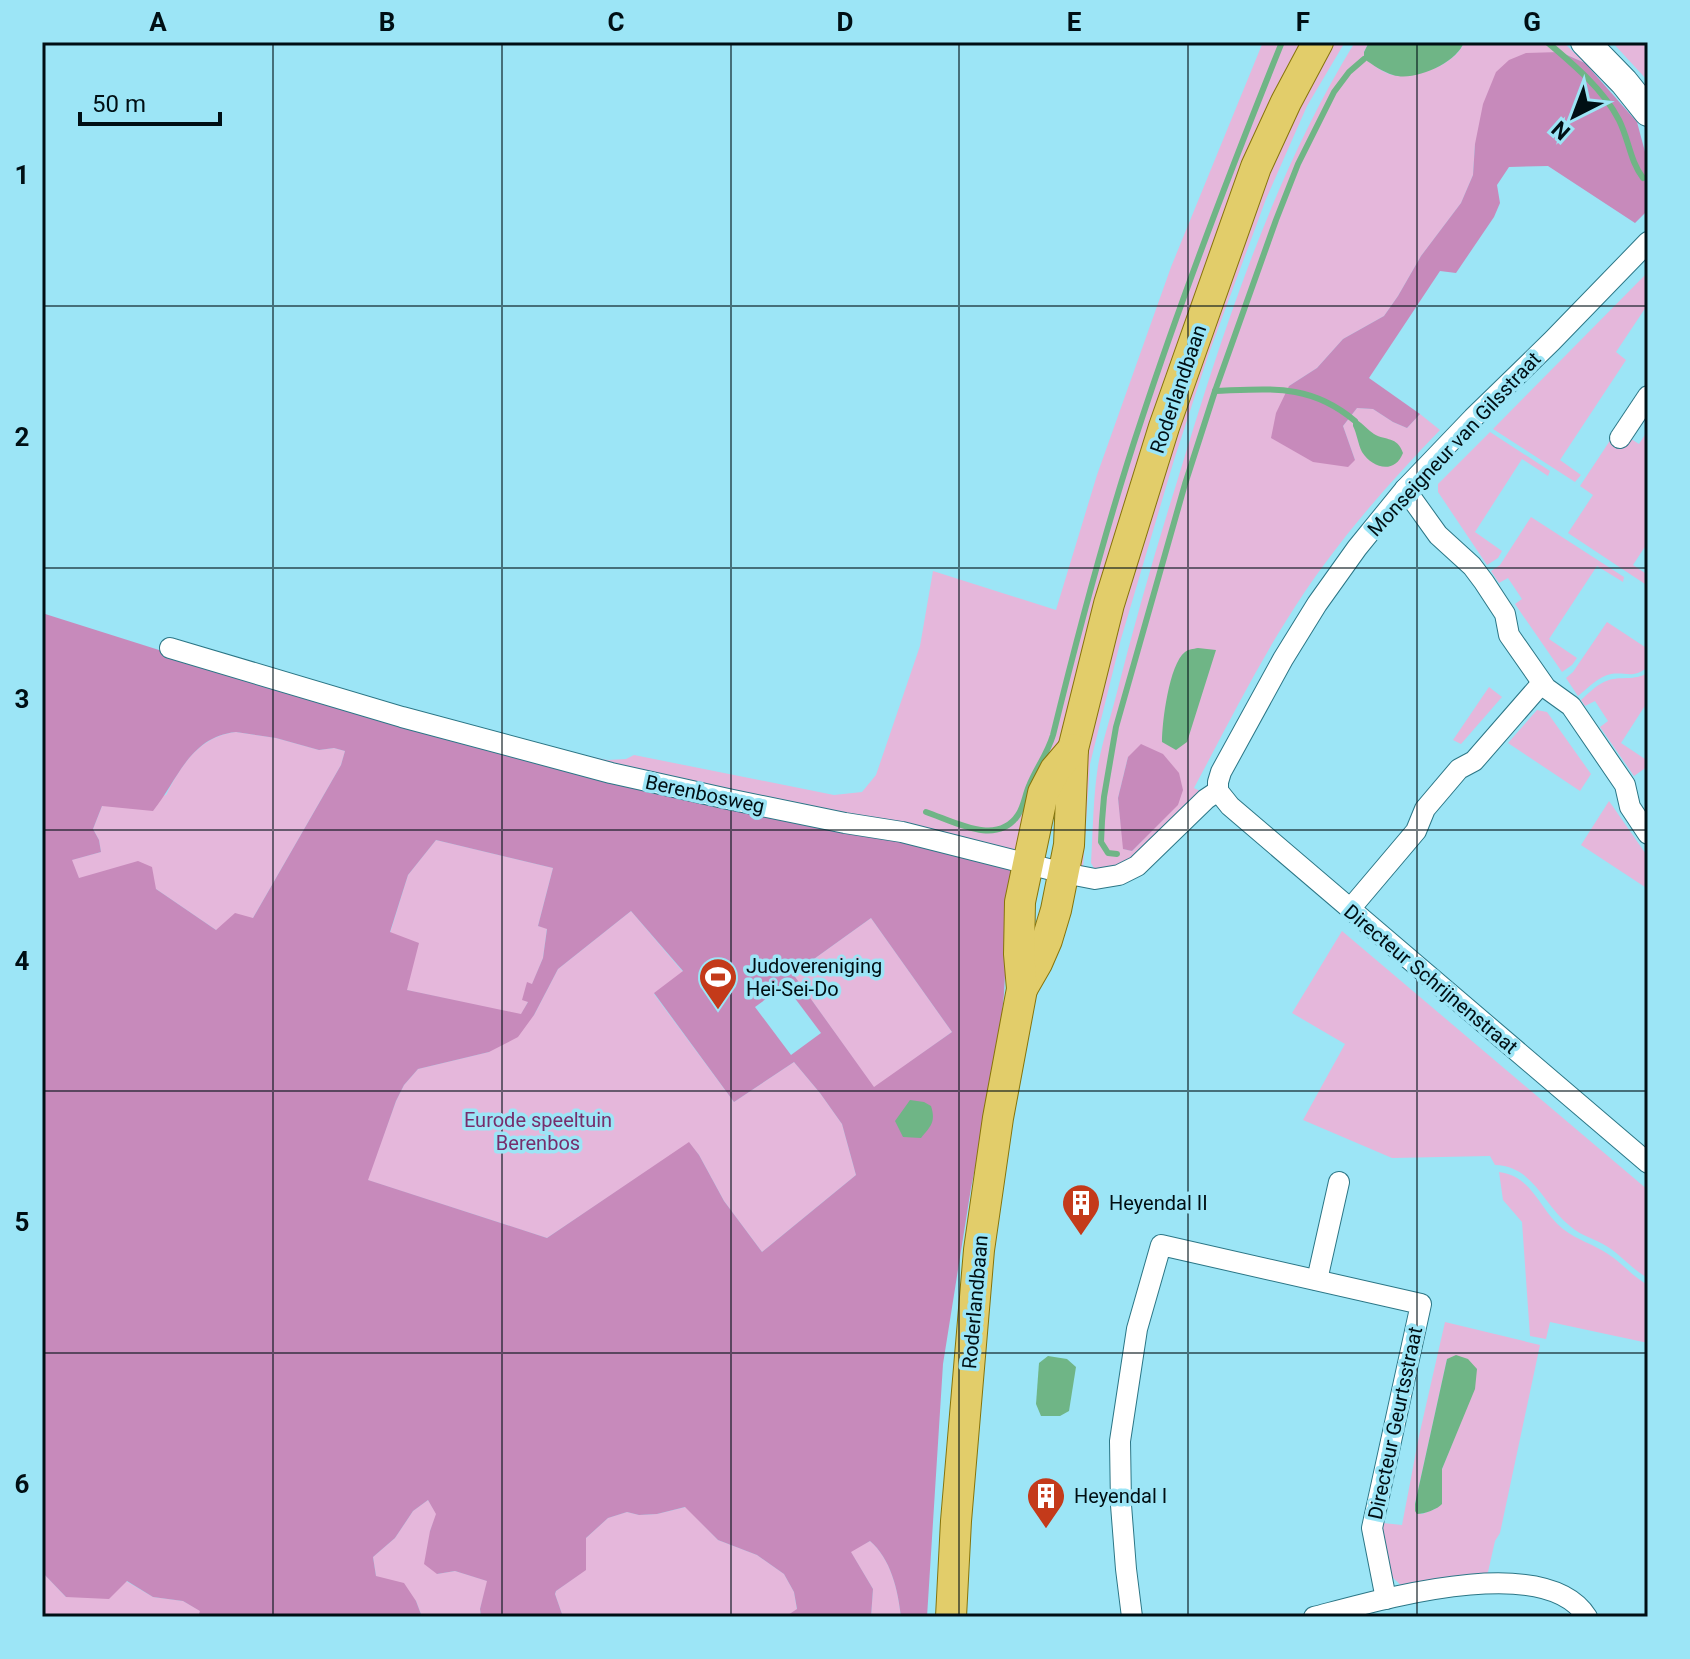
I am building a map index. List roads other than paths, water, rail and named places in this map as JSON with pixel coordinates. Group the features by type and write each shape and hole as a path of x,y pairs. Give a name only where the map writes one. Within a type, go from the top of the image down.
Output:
{"main road":[{"name":"Roderlandbaan","path":"1022,989 1047,940 1069,845 1073,749 1109,604 1169,412 1256,167 1318,42"},
{"path":"1585,42 1648,112"},
{"name":"Roderlandbaan","path":"951,1617 979,1250 998,1118 1022,989 1020,902 1043,793 1055,770 1073,749"}],"street":[{"name":"Monseigneur van Gilsstraat","path":"1218,791 1221,772 1283,659 1357,548 1405,489 1648,242"},
{"path":"1620,438 1648,396"},
{"path":"1405,489 1438,535 1472,566 1484,582 1505,614 1509,635 1546,688 1571,706 1625,785 1630,807 1648,834"},
{"name":"Berenbosweg","path":"170,648 402,717 611,773 902,832 1095,879 1119,875 1143,861 1218,791"},
{"path":"1350,909 1416,831 1425,809 1459,769 1474,761 1542,683"},
{"name":"Directeur Schrijnenstraat","path":"1218,791 1230,806 1648,1163"},
{"path":"1317,1280 1339,1182"},
{"name":"Directeur Geurtsstraat","path":"1132,1617 1125,1556 1120,1441 1137,1329 1161,1245 1421,1304 1372,1528 1386,1599"},
{"path":"1314,1617 1386,1599 1462,1586 1514,1583 1553,1590 1567,1596 1587,1617"}],"waterway":[{"path":"926,812 974,829 987,830 1009,824 1020,812 1053,735 1105,536 1158,370 1282,42"},
{"path":"1547,42 1605,98 1622,128 1643,178"},
{"path":"1117,854 1108,853 1101,842 1104,797 1116,727 1185,484 1215,391 1298,164 1334,92 1364,59"},
{"path":"1215,391 1272,390 1305,394 1322,400 1355,421"}],"place":[{"name":"Judovereniging Hei-Sei-Do","path":"718,1011"},
{"name":"Heyendal II","path":"1081,1237"},
{"name":"Heyendal I","path":"1046,1530"}],"park label":[{"name":"Eurode speeltuin Berenbos","path":"538,1132"}]}
